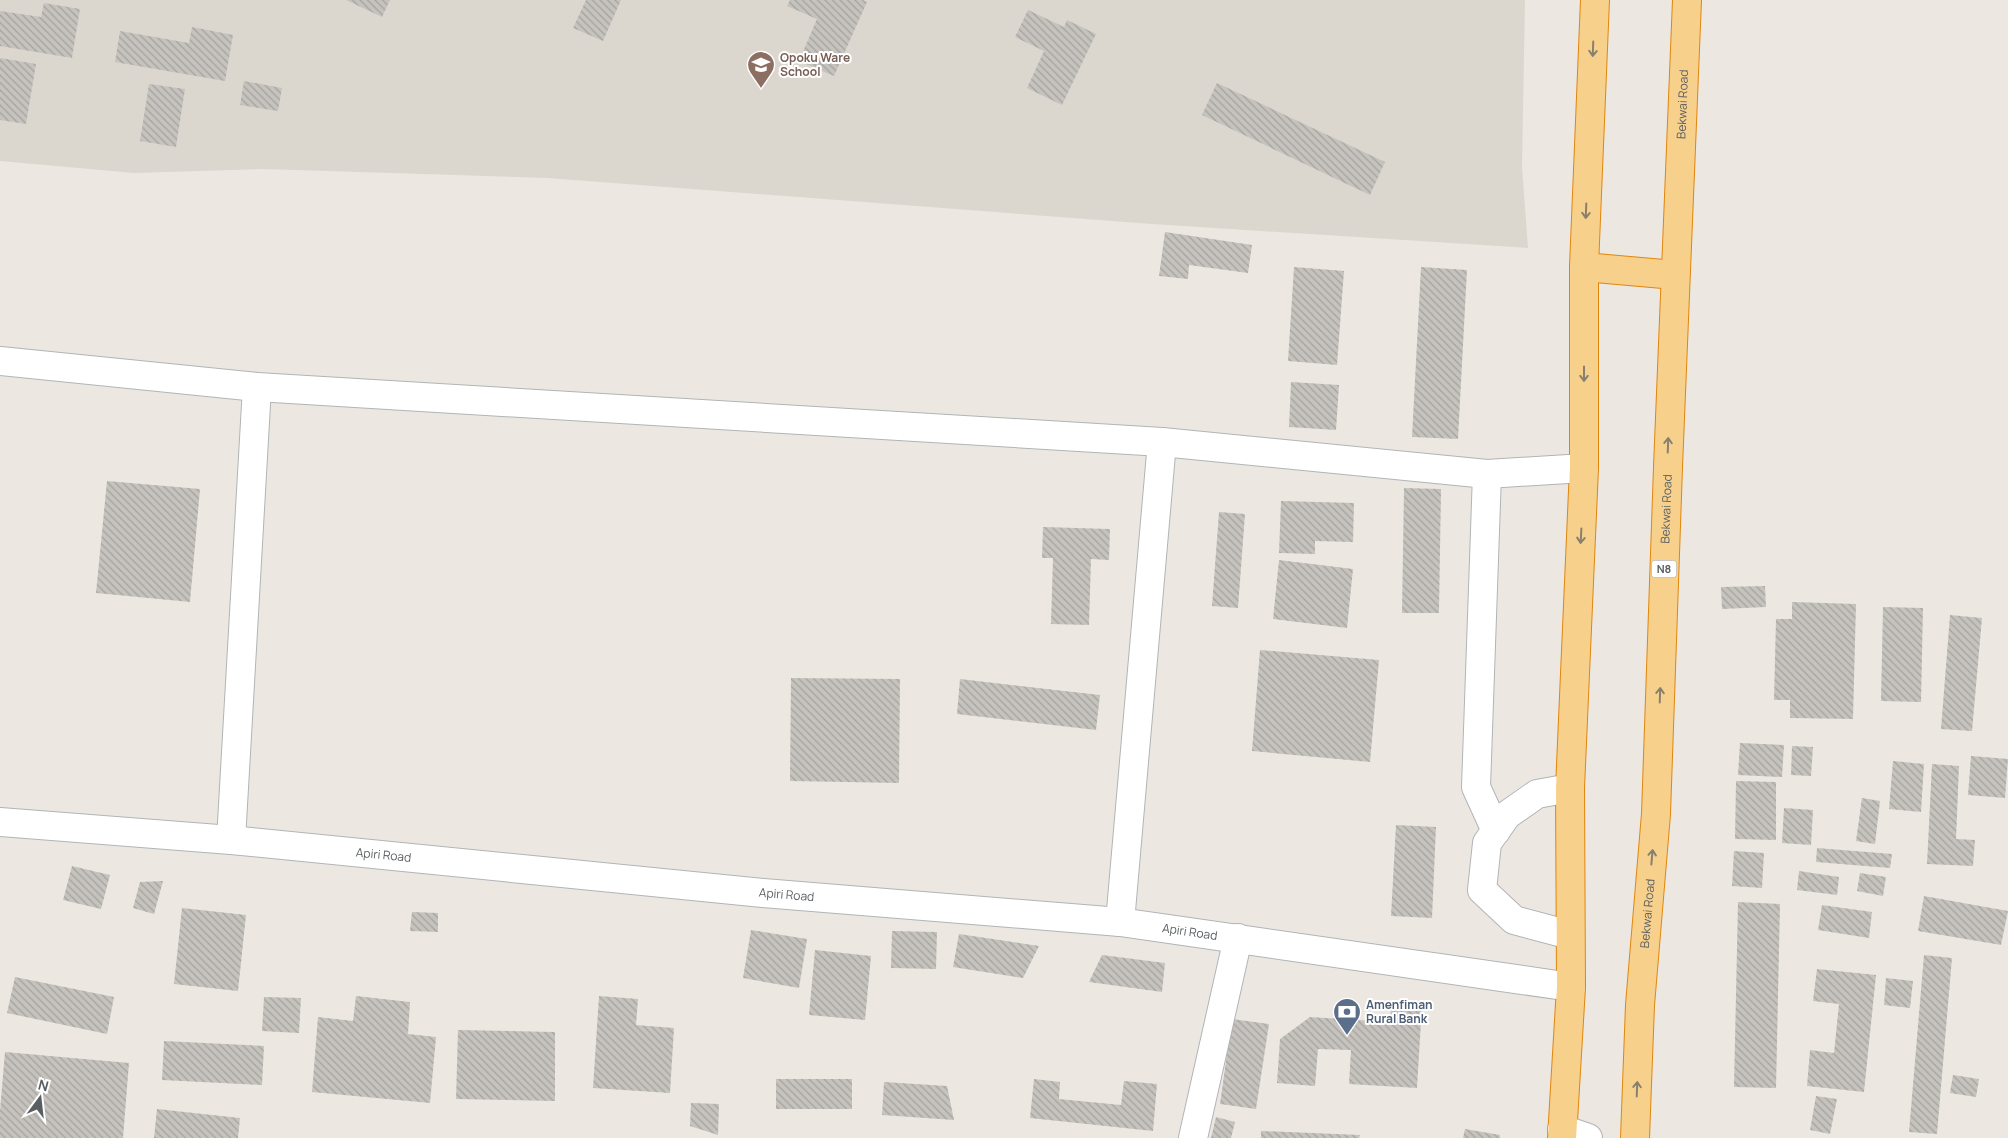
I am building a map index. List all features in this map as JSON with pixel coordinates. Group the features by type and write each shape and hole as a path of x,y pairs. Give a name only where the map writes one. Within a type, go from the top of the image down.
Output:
{"highway":[{"path":"1562,1134 1571,987 1570,788 1584,468 1584,267 1595,0"},
{"name":"Bekwai Road","path":"1635,1138 1640,1005 1656,814 1675,275 1687,0"},
{"path":"1584,267 1675,275"}],"street":[{"path":"0,361 257,387 1162,442 1487,474 1584,468"},
{"path":"232,840 257,387"},
{"path":"1120,922 1162,442"},
{"path":"1487,474 1476,787 1496,831"},
{"path":"1570,788 1537,794 1507,815 1487,843 1482,890 1514,920 1570,935"},
{"name":"Apiri Road","path":"0,822 232,840 763,893 1120,922 1571,987"},
{"path":"1193,1138 1238,938"},
{"path":"1562,1134 1588,1138"}],"shaded area":[{"name":"Opoku Ware School","path":"0,0 1525,0 1522,167 1528,248 1152,224 547,178 263,169 134,173 0,161"}],"building":[{"path":"346,0 390,0 382,17"},
{"path":"586,0 621,0 603,41 573,28"},
{"path":"790,0 863,0 867,2 834,76 799,61 817,19 787,6"},
{"path":"44,3 80,9 72,58 0,46 0,11 41,17"},
{"path":"1028,10 1064,27 1067,20 1096,34 1062,105 1027,88 1044,51 1015,37"},
{"path":"192,27 233,35 225,81 115,62 120,31 189,43"},
{"path":"0,58 36,64 26,124 0,120"},
{"path":"244,81 282,88 278,111 240,105"},
{"path":"1217,83 1385,162 1370,195 1202,115"},
{"path":"149,84 185,89 176,147 140,141"},
{"path":"1165,232 1252,245 1248,273 1189,265 1188,279 1159,276"},
{"path":"1294,267 1344,271 1337,365 1288,361"},
{"path":"1421,267 1467,270 1458,439 1412,437"},
{"path":"1291,382 1339,385 1336,430 1289,427"},
{"path":"107,481 200,489 190,602 96,593"},
{"path":"1404,488 1441,489 1439,613 1402,613"},
{"path":"1281,501 1354,503 1353,542 1315,541 1315,554 1279,553"},
{"path":"1219,512 1245,514 1238,608 1212,606"},
{"path":"1043,527 1110,529 1109,560 1091,559 1089,625 1051,624 1053,558 1042,558"},
{"path":"1279,560 1353,569 1347,628 1273,619"},
{"path":"1765,586 1766,607 1722,609 1721,587"},
{"path":"1792,602 1856,604 1853,719 1790,718 1790,700 1774,700 1776,619 1792,619"},
{"path":"1883,607 1923,608 1921,702 1881,701"},
{"path":"1950,615 1982,618 1972,731 1941,729"},
{"path":"1260,650 1379,660 1370,762 1252,751"},
{"path":"791,678 900,679 899,783 790,781"},
{"path":"960,679 1100,695 1096,730 957,714"},
{"path":"1740,743 1784,745 1782,777 1738,775"},
{"path":"1792,746 1813,747 1811,776 1791,775"},
{"path":"1971,756 2008,759 2005,798 1968,795"},
{"path":"1893,761 1924,764 1921,812 1889,809"},
{"path":"1932,764 1959,766 1956,839 1975,840 1973,866 1927,864"},
{"path":"1736,781 1776,782 1776,840 1735,839"},
{"path":"1862,798 1880,801 1875,844 1856,841"},
{"path":"1784,808 1813,810 1811,845 1782,843"},
{"path":"1396,825 1436,827 1432,918 1391,916"},
{"path":"1817,848 1892,854 1890,868 1816,862"},
{"path":"1734,851 1764,853 1762,888 1732,886"},
{"path":"72,866 110,875 101,909 63,900"},
{"path":"1799,871 1839,877 1837,895 1797,890"},
{"path":"1860,873 1886,877 1883,896 1857,891"},
{"path":"163,881 154,914 133,908 140,882"},
{"path":"1924,896 2008,911 2001,945 1918,931"},
{"path":"1738,902 1780,904 1776,1088 1734,1087"},
{"path":"1822,905 1872,912 1869,938 1818,930"},
{"path":"182,908 246,915 238,991 174,984"},
{"path":"412,912 438,913 438,932 410,931"},
{"path":"751,930 807,939 799,988 743,978"},
{"path":"892,931 937,932 936,969 891,968"},
{"path":"959,934 1039,946 1023,978 953,967"},
{"path":"815,950 871,956 865,1020 809,1015"},
{"path":"1102,955 1165,963 1162,992 1089,982"},
{"path":"1924,955 1952,958 1937,1134 1909,1132"},
{"path":"1817,969 1876,975 1864,1092 1807,1086 1810,1050 1834,1053 1839,1004 1813,1001"},
{"path":"15,977 114,997 107,1034 7,1013"},
{"path":"1886,978 1913,981 1910,1008 1884,1005"},
{"path":"356,996 410,1002 408,1034 436,1037 430,1103 312,1092 318,1017 353,1021"},
{"path":"599,996 638,999 636,1025 674,1028 670,1093 593,1088"},
{"path":"264,997 301,998 299,1033 262,1031"},
{"path":"1391,1004 1422,1005 1417,1088 1349,1084 1351,1050 1318,1049 1315,1086 1277,1083 1280,1039 1310,1017 1390,1022"},
{"path":"1232,1019 1269,1024 1256,1109 1220,1104"},
{"path":"458,1030 555,1032 555,1101 456,1099"},
{"path":"164,1041 264,1046 262,1085 162,1080"},
{"path":"5,1052 129,1063 123,1138 0,1138 0,1111"},
{"path":"1953,1075 1979,1079 1976,1097 1950,1093"},
{"path":"776,1079 852,1079 852,1109 776,1109"},
{"path":"1034,1079 1060,1082 1059,1099 1121,1105 1124,1081 1157,1084 1153,1131 1030,1118"},
{"path":"884,1082 947,1086 954,1120 882,1115"},
{"path":"1816,1096 1837,1099 1830,1134 1810,1130"},
{"path":"691,1103 719,1104 718,1135 690,1126"},
{"path":"157,1109 240,1118 238,1138 154,1138"},
{"path":"1216,1117 1235,1122 1231,1138 1211,1138"},
{"path":"1465,1129 1500,1135 1500,1138 1463,1138"},
{"path":"1261,1131 1360,1135 1359,1138 1261,1138"}],"place":[{"name":"Opoku Ware School","path":"761,89"},
{"name":"Amenfiman Rural Bank","path":"1347,1036"}]}
